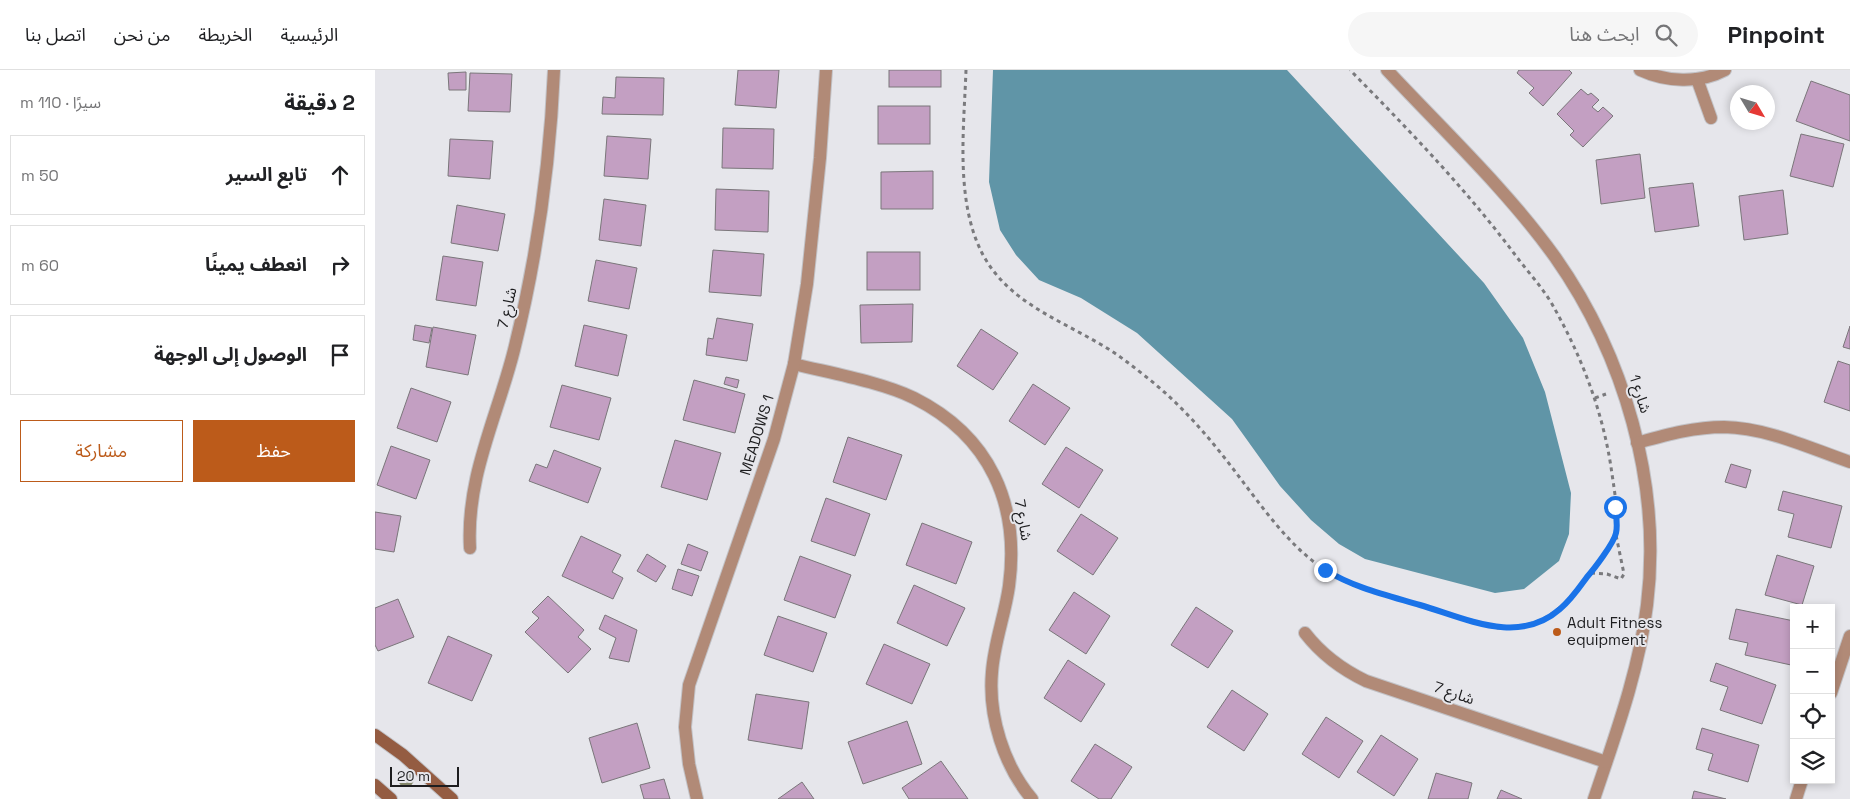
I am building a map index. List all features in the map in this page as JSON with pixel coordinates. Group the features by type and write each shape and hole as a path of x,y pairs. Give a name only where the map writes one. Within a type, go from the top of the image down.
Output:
{"main road":[{"path":"375,735 403,755 451,799"},
{"path":"375,785 391,799"}],"street":[{"name":"شارع 7","path":"470,548 469,526 473,484 513,354 538,242 546,185 554,70"},
{"name":"MEADOWS 1","path":"697,799 689,764 685,727 689,685 774,439 794,364 807,284 820,158 826,70"},
{"name":"شارع 1","path":"1387,70 1512,204 1554,257 1599,334 1622,389 1637,442 1645,482 1649,522 1647,604 1631,683 1594,799"},
{"path":"1640,70 1651,75 1673,80 1697,79 1725,70"},
{"path":"1697,79 1711,118"},
{"name":"شارع 7","path":"794,364 912,397 941,414 966,435 987,462 1001,491 1008,515 1012,556 1009,589 992,672 992,697 1002,746 1012,769 1032,799"},
{"path":"1637,442 1701,428 1747,429 1768,434 1850,462"},
{"name":"شارع 7","path":"1305,633 1332,661 1366,681 1606,762"},
{"path":"1835,681 1850,636"},
{"path":"1796,799 1802,784"}],"path":[{"path":"965,70 965,201 975,237 993,270 1020,298 1108,349 1168,395 1206,436 1273,520 1306,556 1345,582 1367,591 1496,628 1523,626 1548,617 1570,599 1591,573 1616,535"},
{"path":"1350,70 1402,123 1494,226 1551,303 1579,358 1603,425 1613,479 1616,535 1623,574 1621,579 1607,574 1591,573"}],"water":[{"path":"993,70 1287,70 1484,283 1523,338 1545,392 1571,493 1569,534 1559,561 1524,589 1495,593 1365,559 1339,544 1311,520 1280,486 1232,419 1137,333 1081,298 1039,280 1016,255 1000,230 989,182"}],"building":[{"path":"738,70 779,70 776,108 735,105"},
{"path":"889,70 941,70 941,87 889,87"},
{"path":"1519,70 1569,70 1572,73 1543,106 1529,93 1534,88 1517,73"},
{"path":"466,72 466,90 449,90 448,73"},
{"path":"470,73 512,74 510,112 468,111"},
{"path":"616,77 664,78 663,115 602,114 603,97 615,98"},
{"path":"1811,81 1850,95 1850,141 1796,121"},
{"path":"1581,89 1588,95 1591,93 1599,100 1592,107 1598,112 1603,107 1613,116 1583,147 1570,135 1574,131 1557,114"},
{"path":"878,106 930,106 930,144 878,144"},
{"path":"723,128 774,129 773,169 722,168"},
{"path":"1801,134 1844,144 1833,187 1790,176"},
{"path":"607,136 651,139 648,179 604,176"},
{"path":"450,139 493,141 490,179 448,176"},
{"path":"1640,154 1645,198 1601,204 1596,160"},
{"path":"933,171 933,209 881,209 881,172"},
{"path":"1693,183 1699,226 1655,232 1649,188"},
{"path":"716,189 769,191 768,232 715,230"},
{"path":"1783,190 1788,234 1744,240 1739,196"},
{"path":"604,199 646,205 641,246 599,240"},
{"path":"457,205 505,214 498,251 451,243"},
{"path":"713,250 764,254 761,296 709,292"},
{"path":"867,252 920,252 920,290 867,290"},
{"path":"443,256 483,262 476,306 436,300"},
{"path":"596,260 637,268 629,309 588,301"},
{"path":"913,304 912,342 861,343 860,305"},
{"path":"717,318 753,324 747,361 706,355 708,338 713,339"},
{"path":"415,325 432,328 429,343 413,340"},
{"path":"584,325 627,335 618,376 575,366"},
{"path":"1850,326 1850,349 1843,347"},
{"path":"433,327 476,335 468,375 426,367"},
{"path":"981,329 1018,353 993,390 957,366"},
{"path":"1838,361 1850,365 1850,411 1824,402"},
{"path":"726,377 739,380 737,388 724,384"},
{"path":"694,380 745,394 735,433 683,420"},
{"path":"1033,384 1070,408 1045,445 1009,421"},
{"path":"562,385 611,398 599,440 550,427"},
{"path":"411,388 451,402 437,442 397,428"},
{"path":"848,437 902,455 886,500 833,482"},
{"path":"675,440 721,453 707,500 661,487"},
{"path":"391,446 430,460 416,499 377,485"},
{"path":"1066,447 1103,470 1079,508 1042,484"},
{"path":"554,450 601,468 588,503 529,481 536,464 547,468"},
{"path":"1731,464 1751,470 1746,488 1725,482"},
{"path":"1783,491 1842,506 1831,548 1788,537 1794,514 1778,510"},
{"path":"826,498 870,514 855,556 811,541"},
{"path":"375,512 401,516 394,552 375,549"},
{"path":"1081,514 1118,538 1093,575 1057,551"},
{"path":"922,523 972,542 956,584 906,565"},
{"path":"581,536 621,555 612,572 623,578 613,599 562,576"},
{"path":"688,544 708,552 701,571 681,564"},
{"path":"647,554 666,566 656,582 637,571"},
{"path":"1777,555 1814,566 1802,604 1765,595"},
{"path":"800,556 851,575 835,618 784,600"},
{"path":"678,569 699,576 692,596 672,589"},
{"path":"914,585 965,608 947,646 897,623"},
{"path":"1074,592 1110,616 1086,654 1049,630"},
{"path":"548,596 584,630 578,637 591,649 568,673 525,632 539,618 532,612"},
{"path":"398,599 414,637 378,651 375,645 375,608"},
{"path":"1196,607 1233,631 1208,668 1171,645"},
{"path":"1736,609 1790,620 1790,665 1745,655 1748,643 1729,639"},
{"path":"605,615 637,630 629,662 609,658 616,638 599,629"},
{"path":"778,616 827,633 813,672 764,655"},
{"path":"448,636 492,655 472,701 428,683"},
{"path":"884,644 930,664 912,704 866,684"},
{"path":"1068,660 1105,684 1081,722 1044,698"},
{"path":"1716,663 1776,685 1762,724 1720,710 1728,687 1710,681"},
{"path":"1232,690 1268,714 1244,751 1207,727"},
{"path":"756,694 809,702 802,749 748,740"},
{"path":"1326,717 1363,741 1339,778 1302,754"},
{"path":"907,721 922,764 863,784 848,742"},
{"path":"637,723 650,768 602,783 589,738"},
{"path":"1702,728 1759,745 1748,782 1708,770 1713,754 1696,749"},
{"path":"1381,735 1418,759 1394,796 1357,772"},
{"path":"1095,744 1132,767 1111,799 1099,799 1071,781"},
{"path":"941,761 968,799 909,799 902,788"},
{"path":"1436,773 1472,783 1468,799 1428,799"},
{"path":"664,779 670,799 644,799 640,785"},
{"path":"802,782 814,799 778,799"},
{"path":"1501,790 1522,799 1497,799"},
{"path":"1694,791 1726,799 1692,799"}],"place":[{"name":"Adult Fitness equipment","path":"1557,632"}],"route":[{"path":"1325,570 1345,582 1367,591 1425,606 1453,616 1496,628 1523,626 1536,623 1559,610 1591,573 1616,535 1615,507"}]}
